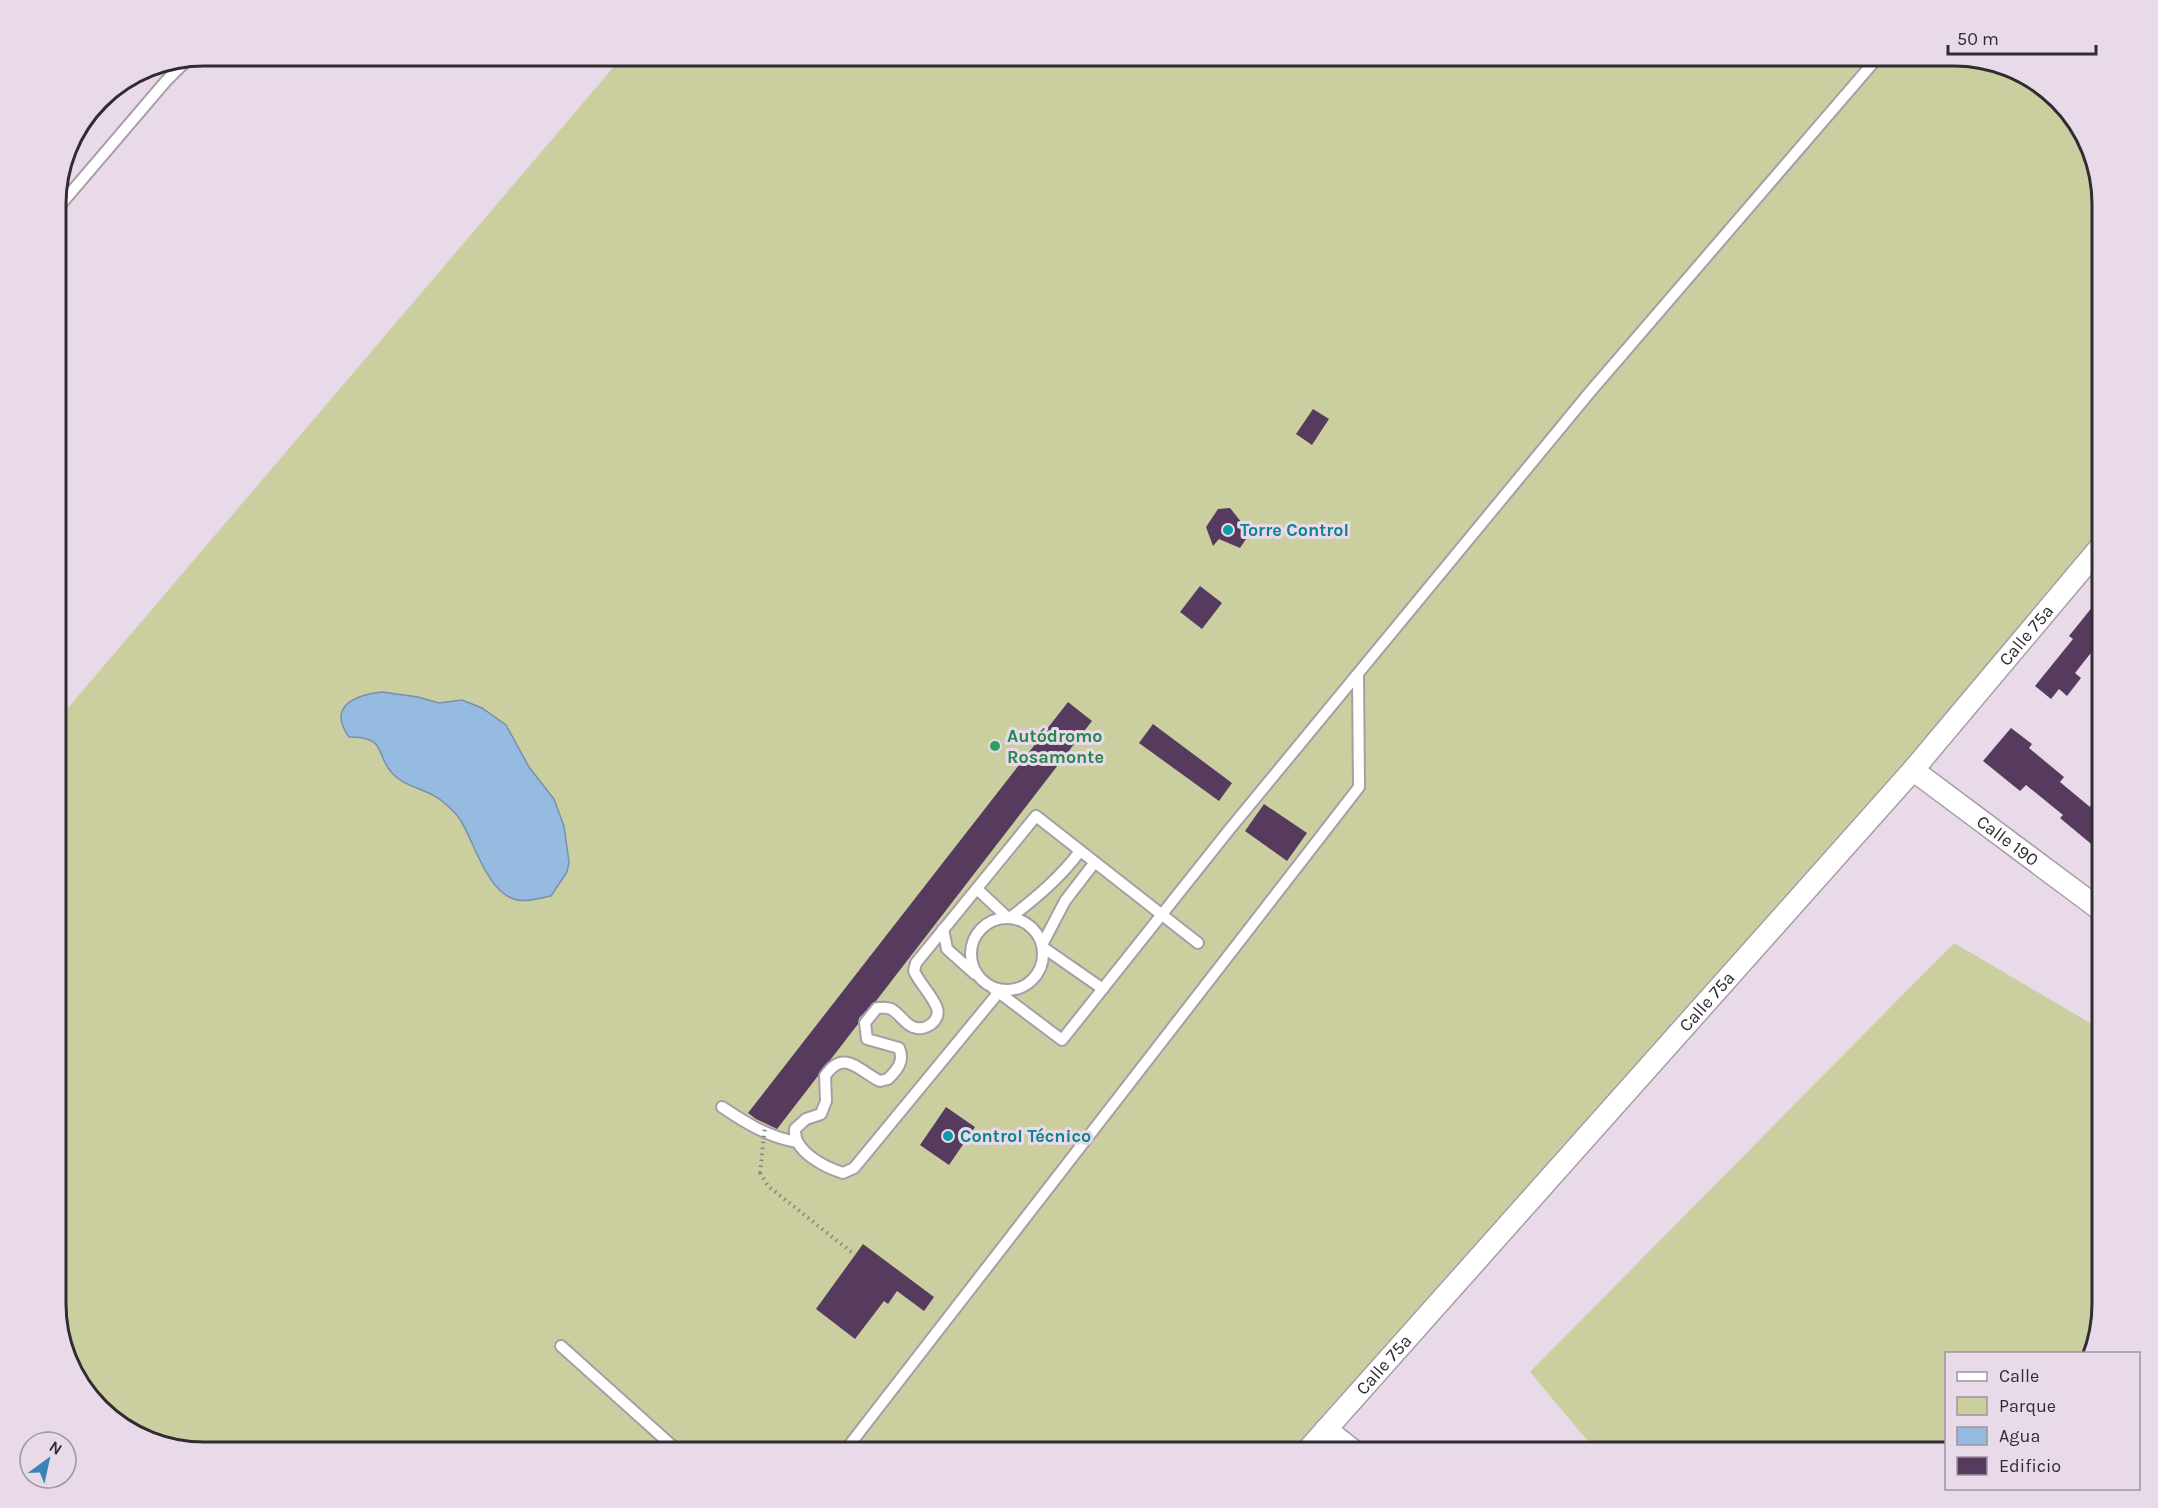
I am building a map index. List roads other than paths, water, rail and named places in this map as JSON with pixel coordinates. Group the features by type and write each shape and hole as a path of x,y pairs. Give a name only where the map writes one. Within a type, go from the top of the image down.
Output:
{"street":[{"name":"Calle 75a","path":"1315,1442 1914,770 2092,565"},
{"name":"Calle 190","path":"1914,770 2092,899"},
{"path":"1326,1429 1342,1442"}],"lane":[{"path":"943,929 947,949 980,978 1062,1040 1590,392 1870,66"},
{"path":"66,198 178,69"},
{"path":"852,1442 1359,787 1358,675"},
{"path":"797,1142 795,1129 800,1123 821,1114 825,1108 825,1076 835,1065 842,1062 853,1063 880,1081 888,1079 901,1063 903,1056 899,1048 867,1039 866,1023 877,1008 893,1010 912,1027 920,1029 930,1026 936,1019 938,1011 934,1002 914,971 916,963 1036,816 1198,944"},
{"path":"980,978 972,964 971,949 975,936 993,920 1009,917 1045,889 1069,867 1080,850"},
{"path":"996,990 1015,990 1038,976 1044,962 1044,946 1065,901 1095,862"},
{"path":"977,889 1009,917 1029,924 1044,946 1103,989"},
{"path":"722,1107 749,1125 779,1139 797,1142 815,1159 843,1173 854,1168 996,990"},
{"path":"561,1346 668,1442"}],"water":[{"path":"382,692 418,697 439,703 462,700 482,708 506,725 529,767 554,799 564,826 569,862 567,872 551,896 523,900 514,899 505,894 496,886 482,865 466,830 452,810 436,797 398,779 387,767 379,748 370,740 349,737 341,717 347,704 362,696"}],"place":[{"name":"Torre Control","path":"1228,530"},
{"name":"Autódromo Rosamonte","path":"995,746"},
{"name":"Control Técnico","path":"948,1136"}]}
